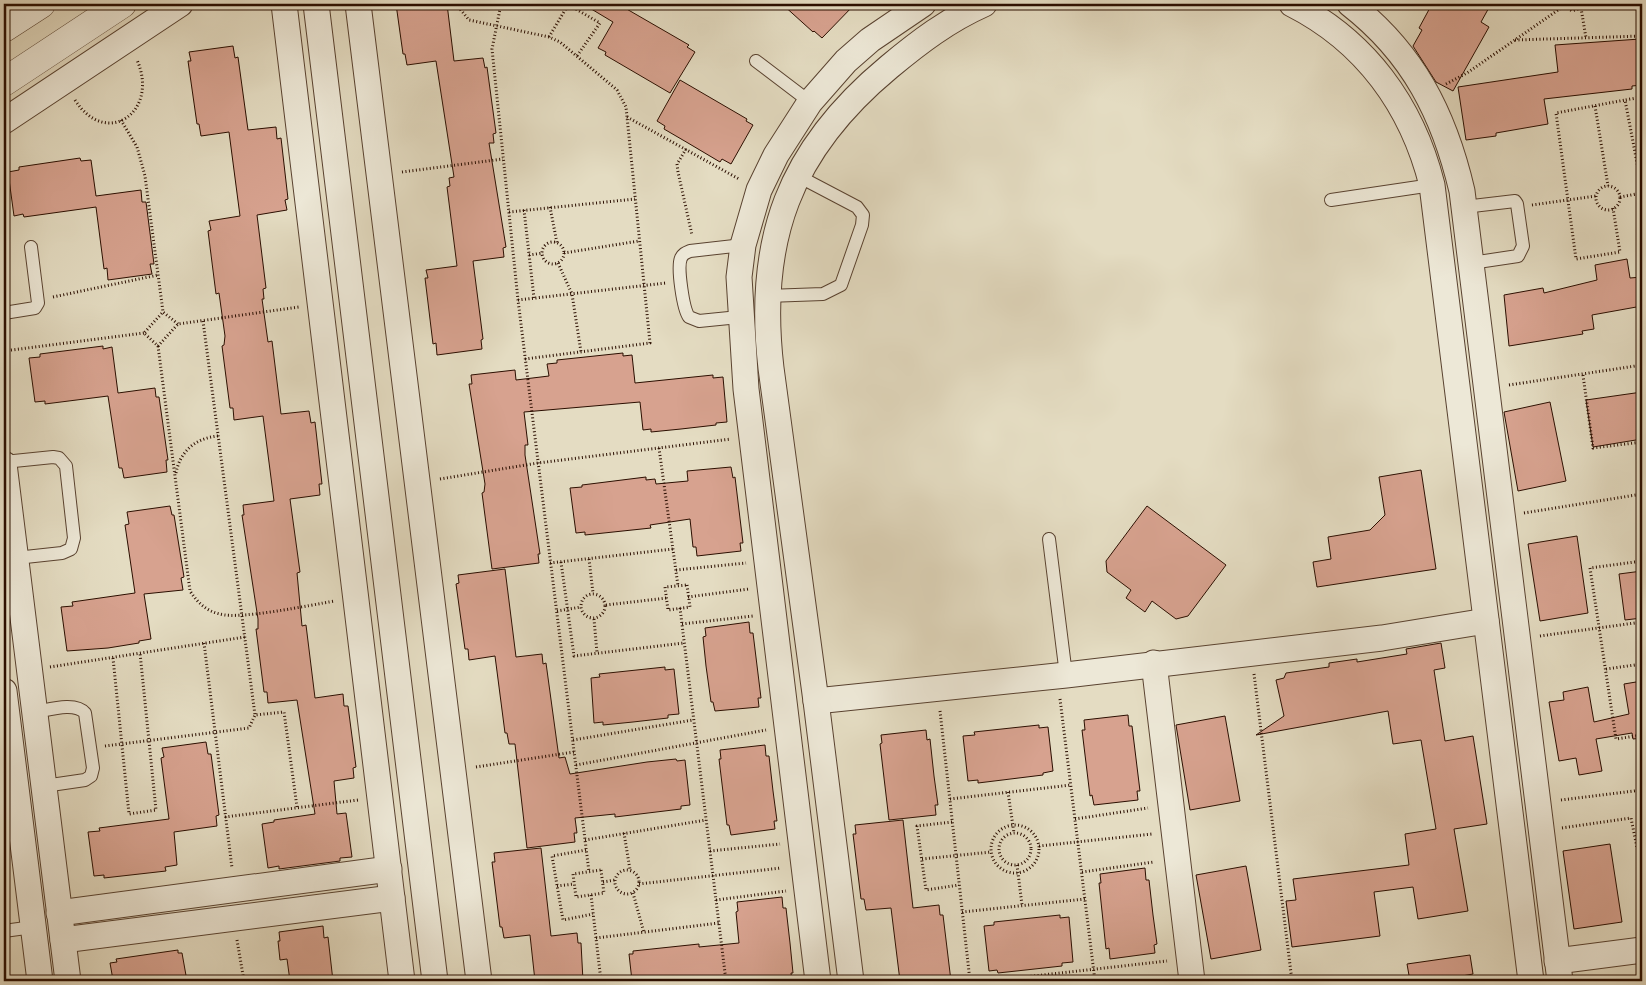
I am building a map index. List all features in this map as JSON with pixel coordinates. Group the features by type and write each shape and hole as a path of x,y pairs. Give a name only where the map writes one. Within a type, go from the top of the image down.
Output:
{"street":[{"path":"4,28 41,4"},
{"path":"4,82 122,4"},
{"path":"4,121 180,4"},
{"path":"284,4 402,981"},
{"path":"316,4 436,981"},
{"path":"358,4 479,981"},
{"path":"818,981 752,440 740,317 739,277 742,245 759,190 776,155 824,83 876,36 924,4"},
{"path":"851,981 816,701 766,332 767,296 775,232 798,176 831,124 873,80 928,34 984,4"},
{"path":"1292,4 1314,16 1344,37 1377,71 1394,93 1412,126 1426,160 1432,185 1531,981"},
{"path":"1353,5 1393,44 1418,77 1438,113 1453,151 1464,207 1559,971 1642,950"},
{"path":"320,35 360,29"},
{"path":"752,440 781,441"},
{"path":"4,463 68,981"},
{"path":"816,701 1382,638 1486,621"},
{"path":"1154,663 1191,971"},
{"path":"4,691 40,981"},
{"path":"374,746 406,741"},
{"path":"60,913 389,869"},
{"path":"63,940 392,898"}],"lane":[{"path":"756,61 810,102"},
{"path":"767,296 823,294 841,285 862,225 862,215 857,207 798,176"},
{"path":"1331,200 1432,185"},
{"path":"1464,207 1512,200 1518,207 1524,246 1521,252 1513,257 1471,263"},
{"path":"740,317 699,321 689,317 684,307 680,261 684,253 695,250 742,245"},
{"path":"4,313 35,308 38,300 31,247"},
{"path":"4,463 53,457 63,461 66,466 74,544 67,552 16,558"},
{"path":"1049,539 1062,675"},
{"path":"35,712 73,707 82,709 85,713 93,772 89,779 44,786"},
{"path":"4,931 33,927"}],"path":[{"path":"456,4 469,20 549,37 577,56 617,90 622,98 627,117 650,343 525,359"},
{"path":"500,4 492,49 503,159 525,359 589,872"},
{"path":"549,37 567,4 600,23 577,56"},
{"path":"1425,91 1467,73 1562,5 1572,11 1581,8 1584,4"},
{"path":"1639,4 1642,23"},
{"path":"1581,8 1586,38"},
{"path":"1515,40 1642,36"},
{"path":"63,82 80,108 88,115 107,123 121,120 133,113 139,106 144,86 142,71 128,38"},
{"path":"1612,208 1620,252 1576,259 1556,113 1642,97"},
{"path":"1620,197 1642,192 1640,168 1624,100"},
{"path":"1595,106 1608,186"},
{"path":"627,117 759,190"},
{"path":"121,120 137,147 142,161 163,312 178,324"},
{"path":"686,149 677,164 695,250"},
{"path":"379,175 503,159"},
{"path":"1518,207 1596,196 1602,187 1608,186 1618,191 1620,197 1612,208 1604,209 1599,206 1596,196"},
{"path":"509,212 635,199"},
{"path":"550,208 557,243 564,253"},
{"path":"524,210 534,298"},
{"path":"558,263 564,253 639,241"},
{"path":"557,243 547,244 543,253 546,262 558,263"},
{"path":"529,255 543,253"},
{"path":"558,263 572,294 581,352"},
{"path":"38,300 158,275"},
{"path":"518,300 681,281"},
{"path":"158,346 178,324 320,304"},
{"path":"4,351 144,334 163,312"},
{"path":"90,748 249,728 255,715 203,321"},
{"path":"144,334 158,346 190,591 201,605 209,610 231,616 356,598"},
{"path":"1487,388 1642,366"},
{"path":"1583,374 1593,448 1642,442"},
{"path":"176,477 180,459 192,445 200,440 218,436"},
{"path":"417,483 538,463 659,448 752,440"},
{"path":"659,448 678,586"},
{"path":"1502,517 1642,494"},
{"path":"550,563 673,548"},
{"path":"589,559 594,593"},
{"path":"676,570 766,561"},
{"path":"1642,561 1590,568 1616,739 1642,735"},
{"path":"561,562 574,656 684,643"},
{"path":"687,585 688,597 690,607 668,610 665,587 687,585"},
{"path":"688,597 770,587"},
{"path":"594,593 604,599 606,605 601,617 594,619 588,618 581,607 584,597 594,593"},
{"path":"606,605 667,598"},
{"path":"557,611 581,607"},
{"path":"680,608 726,981"},
{"path":"682,624 773,614"},
{"path":"594,619 597,653"},
{"path":"1518,639 1642,622"},
{"path":"29,671 245,637"},
{"path":"204,643 235,890"},
{"path":"1252,652 1292,981"},
{"path":"113,658 129,814 156,810 140,653"},
{"path":"1606,669 1642,664"},
{"path":"1062,675 1071,785 1095,981"},
{"path":"938,688 970,981"},
{"path":"255,715 284,712 297,807"},
{"path":"572,740 693,720"},
{"path":"576,765 786,726"},
{"path":"453,771 574,752"},
{"path":"950,799 1071,785"},
{"path":"1538,803 1642,790"},
{"path":"1008,792 1014,833"},
{"path":"225,816 380,797"},
{"path":"1075,819 1171,805"},
{"path":"1542,832 1631,818 1641,858 1642,872"},
{"path":"585,840 706,820"},
{"path":"952,822 917,826 926,890 959,885"},
{"path":"1012,825 1027,828 1037,839 1039,846 1036,861 1018,873 1003,870 993,859 990,852 994,836 999,831 1012,825"},
{"path":"1039,846 1174,831"},
{"path":"624,833 630,870 637,875 639,884 633,893 644,933"},
{"path":"1014,833 1026,837 1031,848 1027,859 1017,865 1005,861 999,850 1003,839 1014,833"},
{"path":"586,850 552,856 563,920 593,914"},
{"path":"710,851 803,865"},
{"path":"921,859 990,852"},
{"path":"1082,872 1177,859"},
{"path":"639,884 803,865"},
{"path":"716,900 803,865"},
{"path":"1017,865 1022,905"},
{"path":"601,870 604,893 576,897 573,874 589,872 601,870"},
{"path":"603,882 615,880 620,872 630,870"},
{"path":"615,880 618,890 628,894 633,893"},
{"path":"557,886 574,884"},
{"path":"590,895 602,981"},
{"path":"962,912 1085,899"},
{"path":"234,918 244,981"},
{"path":"596,938 719,924"},
{"path":"989,981 1094,970 1191,971"},
{"path":"1138,981 1191,971"}],"building":[{"path":"396,4 447,4 454,61 483,58 485,68 487,67 496,133 493,134 494,143 489,143 506,247 503,248 504,257 473,261 483,339 481,340 482,349 437,355 436,343 433,344 425,278 428,278 426,270 457,266 447,187 450,186 449,178 454,177 436,61 407,65 405,54 403,54"},
{"path":"583,4 618,4 689,45 687,47 695,52 670,93 605,55 606,52 598,48 613,22"},
{"path":"782,4 855,4 822,38"},
{"path":"1432,4 1491,4 1481,22 1489,27 1453,91 1436,82 1413,46 1422,30 1419,28"},
{"path":"1640,39 1642,85 1632,86 1632,89 1544,99 1548,124 1496,133 1496,136 1466,140 1458,87 1558,72 1555,45"},
{"path":"233,46 235,58 238,57 248,130 276,127 277,139 281,138 288,199 285,200 287,210 257,215 266,288 263,289 264,299 262,299 268,342 272,341 281,414 309,411 311,423 315,422 322,484 319,484 320,495 290,499 300,572 297,573 302,626 306,625 315,698 343,694 344,706 348,706 356,767 353,768 354,778 334,781 337,814 346,813 352,857 340,858 340,861 279,869 279,866 268,868 262,824 274,822 274,820 315,814 297,700 268,703 267,692 264,692 256,629 258,629 258,619 242,515 244,515 243,505 274,501 263,416 234,420 233,408 230,408 222,346 224,345 225,336 219,293 216,294 208,231 211,230 209,221 240,216 229,132 201,136 199,124 197,124 188,61 191,61 189,52"},
{"path":"680,80 747,119 746,121 753,125 731,164 722,159 720,162 664,129 665,126 657,121"},
{"path":"80,158 81,161 91,160 96,196 141,190 142,202 146,202 154,264 150,264 152,274 108,280 107,268 104,269 96,207 24,217 23,214 14,216 8,172 19,170 19,167"},
{"path":"1627,259 1630,278 1642,277 1642,306 1592,315 1594,329 1582,331 1583,334 1509,346 1504,295 1543,288 1544,293 1597,280 1595,265"},
{"path":"103,346 103,349 112,347 118,393 155,388 156,397 159,397 168,460 166,460 167,472 124,478 122,468 119,468 108,396 45,404 45,401 35,402 29,358 40,357 40,354"},
{"path":"623,353 623,356 632,355 635,383 713,375 713,378 723,377 727,422 716,423 716,425 651,432 651,429 643,430 640,402 524,412 528,445 525,445 525,455 540,554 538,554 539,563 492,569 482,493 484,492 485,484 469,384 472,384 471,375 515,370 516,380 549,376 547,364 557,363 557,360"},
{"path":"1642,392 1642,439 1593,447 1586,400"},
{"path":"1550,402 1566,481 1518,491 1504,412"},
{"path":"731,467 733,478 735,477 743,543 740,543 741,551 697,556 696,547 693,547 690,519 650,525 651,528 585,535 585,532 576,533 570,488 646,477 646,480 655,479 656,484 688,481 687,471"},
{"path":"1421,470 1436,569 1317,587 1313,562 1331,559 1328,537 1370,530 1385,515 1379,477"},
{"path":"170,506 172,515 174,515 184,577 181,578 183,590 144,594 151,639 108,648 67,651 61,607 73,606 72,602 135,593 125,525 129,524 127,512"},
{"path":"1147,506 1226,565 1188,616 1176,619 1152,601 1145,612 1126,598 1131,590 1107,572 1106,561"},
{"path":"1577,536 1588,613 1540,621 1528,544"},
{"path":"505,569 516,657 542,654 543,664 546,663 559,758 565,757 570,774 647,762 685,760 690,805 681,806 681,809 615,817 615,814 575,818 577,833 574,833 575,842 527,848 515,744 509,744 507,733 505,733 495,656 469,660 468,649 465,649 456,584 459,583 458,575"},
{"path":"1642,571 1642,618 1625,620 1619,574"},
{"path":"749,622 750,633 753,633 761,698 758,698 759,707 715,711 713,702 711,702 706,666 703,637 706,636 705,628"},
{"path":"1441,643 1445,668 1434,670 1445,741 1473,736 1487,824 1454,829 1468,911 1418,919 1413,887 1374,892 1380,936 1292,947 1286,901 1296,900 1293,879 1409,865 1405,834 1436,829 1421,740 1393,744 1388,711 1256,735 1284,716 1276,680 1284,678 1286,673 1329,667 1329,663 1357,659 1357,662 1407,654 1406,649"},
{"path":"665,667 665,670 674,669 679,714 668,715 668,718 633,722 603,725 603,722 594,723 591,678 600,677 599,674"},
{"path":"1642,681 1642,738 1633,739 1632,733 1596,739 1602,771 1579,775 1576,758 1559,761 1549,702 1564,700 1563,692 1588,687 1594,722 1629,714 1624,684"},
{"path":"1128,715 1129,726 1132,726 1140,791 1137,791 1138,800 1094,805 1092,795 1090,796 1082,730 1085,730 1084,720"},
{"path":"1225,716 1240,801 1190,810 1176,725"},
{"path":"1039,725 1039,728 1048,727 1053,771 1043,773 1043,775 978,783 978,780 968,781 963,736 975,735 974,732"},
{"path":"926,730 927,740 930,739 938,805 935,805 936,815 889,820 880,744 882,743 881,735"},
{"path":"206,742 208,754 211,754 219,815 216,816 217,826 174,832 177,865 165,867 166,871 104,878 104,875 94,876 88,832 100,831 99,828 169,819 161,758 164,757 162,748"},
{"path":"765,745 766,756 769,756 777,821 774,821 775,829 731,835 729,825 727,825 719,759 721,759 720,750"},
{"path":"903,820 913,908 939,905 940,915 943,915 951,981 900,981 891,908 866,910 864,899 861,899 853,834 856,834 855,825"},
{"path":"1610,844 1622,922 1574,929 1563,851"},
{"path":"541,848 551,936 577,933 578,943 581,943 583,981 535,981 530,935 504,938 502,927 500,927 492,862 495,862 494,853"},
{"path":"1246,866 1261,950 1211,959 1196,875"},
{"path":"1145,868 1146,880 1149,880 1157,944 1154,945 1155,953 1110,959 1109,948 1106,949 1099,883 1101,883 1100,874"},
{"path":"782,897 783,908 786,908 793,973 791,973 792,981 747,981 746,977 710,981 632,981 629,954 633,954 633,951 699,944 699,947 739,943 737,902"},
{"path":"1060,915 1060,918 1069,917 1073,962 1062,963 1062,966 998,973 997,970 989,971 984,926 994,925 994,922"},
{"path":"323,926 324,938 328,937 333,981 290,981 287,959 280,960 279,932"},
{"path":"178,950 178,953 182,953 187,981 126,981 126,978 113,980 110,963 117,962 116,959"},
{"path":"1470,955 1473,974 1462,976 1463,981 1410,981 1407,964"}]}
